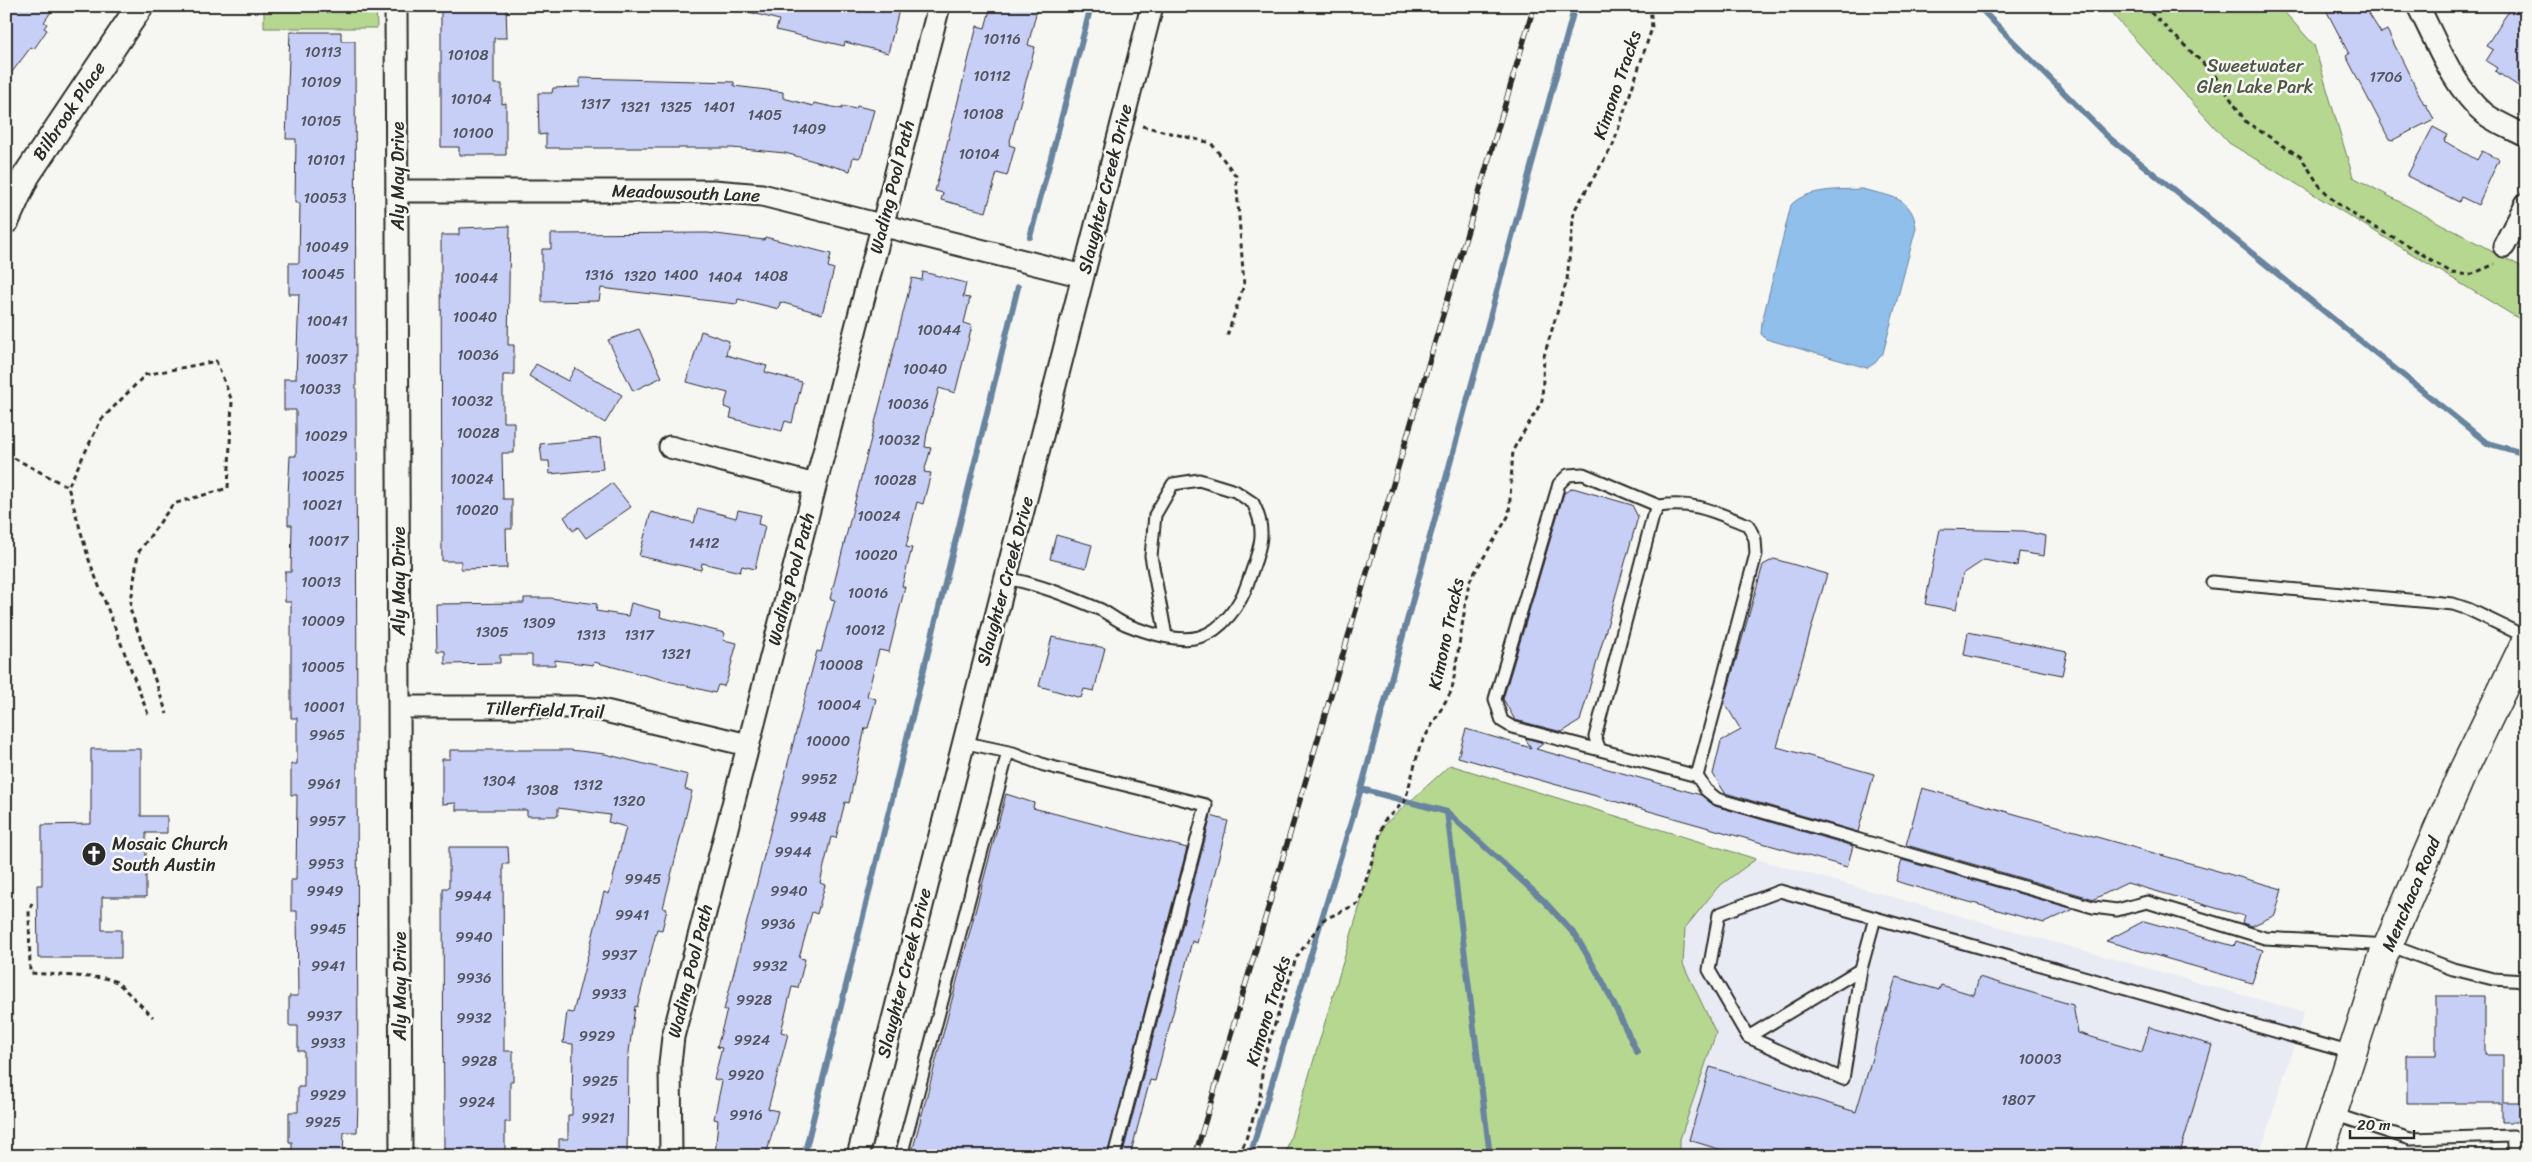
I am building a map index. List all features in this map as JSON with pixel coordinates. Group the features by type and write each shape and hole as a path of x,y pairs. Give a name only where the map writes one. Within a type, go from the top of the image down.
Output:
{"main road":[{"name":"Menchaca Road","path":"2319,1156 2389,945 2464,769 2526,641"}],"street":[{"name":"Bilbrook Place","path":"6,220 26,176 140,6"},
{"name":"Aly May Drive","path":"396,6 401,1156"},
{"name":"Wading Pool Path","path":"671,1156 670,1064 673,1037 939,6"},
{"name":"Slaughter Creek Drive","path":"858,1156 962,742 1006,578 1152,6"},
{"path":"2418,6 2459,84 2472,102 2487,115 2526,136"},
{"name":"Meadowsouth Lane","path":"398,191 738,192 788,199 1083,276"},
{"path":"2503,253 2526,204"},
{"path":"670,447 816,486"},
{"name":"Tillerfield Trail","path":"399,708 575,707 601,710 748,745"}],"lane":[{"path":"1697,776 1756,554 1755,539 1748,525 1694,505 1659,506 1583,474 1568,475 1559,484 1495,699 1502,721 1512,727 1697,776 1706,790 1717,799 2094,907 2117,910 2147,902 2265,938 2389,945 2453,969 2493,978 2526,981"},
{"path":"1006,578 1035,584 1102,610 1124,624 1166,636 1200,637 1217,628 1233,611 1246,589 1263,532 1254,503 1235,491 1199,480 1173,484 1156,515 1151,556 1166,636"},
{"path":"1600,750 1595,737 1652,516 1659,506"},
{"path":"2212,582 2453,604 2468,609 2526,637"},
{"path":"962,742 1008,752 1044,765 1206,805 1114,1156"},
{"path":"902,1156 1008,752"},
{"path":"1875,918 1861,969 1844,1079 1748,1037 1709,970 1719,914 1780,891 2352,1053"},
{"path":"1748,1037 1861,969"},
{"path":"2333,1114 2410,1139 2514,1136 2515,1156"}],"path":[{"name":"Kimono Tracks","path":"1240,1156 1260,1098 1263,1062 1296,958 1323,920 1359,903 1384,821 1404,801 1420,746 1452,690 1469,582 1509,515 1513,450 1542,401 1544,356 1567,280 1574,211 1613,145 1652,28 1650,6"},
{"path":"2144,6 2214,74 2246,122 2301,157 2319,185 2334,201 2366,223 2406,244 2452,273 2461,276 2479,273 2503,253"},
{"path":"1122,122 1211,143 1236,176 1244,285 1226,340"},
{"path":"148,714 89,560 68,487 100,420 145,375 216,361 232,401 228,488 173,504 138,553 131,600 130,609 167,714"},
{"path":"14,458 68,487"},
{"path":"32,903 29,910 30,973 105,978 117,982 153,1017"}],"shaded area":[{"path":"1756,859 2304,1012 2259,1156 1680,1156 1680,1139 1716,1033 1683,964 1685,928 1718,887"}],"green space":[{"path":"264,6 376,6 377,28 264,28"},
{"name":"Sweetwater Glen Lake Park","path":"2105,6 2279,6 2314,45 2353,177 2526,269 2526,323 2229,143"},
{"path":"1450,765 1756,859 1718,887 1685,928 1683,964 1716,1033 1680,1139 1680,1156 1285,1156 1384,825"}],"water":[{"path":"1862,189 1890,196 1904,203 1914,217 1916,228 1883,353 1875,363 1867,368 1766,339 1761,334 1762,322 1791,205 1806,195 1824,191"}],"building":[{"path":"6,6 55,6 44,22 47,24 44,28 47,30 34,49 31,47 6,80"},
{"path":"749,6 900,6 888,53 845,42 844,46 776,30 779,20 749,12"},
{"path":"991,6 1038,6 1028,45 1035,47 1009,145 1015,147 1007,176 997,173 986,212 941,200 943,193 935,191 977,26 985,28"},
{"path":"2324,6 2364,6 2381,33 2387,30 2424,104 2434,119 2393,140 2389,139 2346,56 2349,54"},
{"path":"2512,6 2526,6 2526,91 2495,71 2497,68 2486,61 2493,50 2486,46"},
{"path":"441,7 506,7 507,38 494,38 494,84 502,84 502,104 506,103 506,155 459,155 459,147 441,147"},
{"path":"290,32 341,32 341,41 355,41 358,1104 357,1132 344,1132 343,1156 292,1156 292,1142 289,1142 289,1112 298,1112 298,1087 304,1087 304,1051 298,1051 298,1026 289,1026 289,996 298,996 297,911 291,911 291,880 296,880 297,795 291,795 291,764 297,764 297,718 291,718 291,602 285,602 285,572 291,572 292,525 288,525 288,495 290,456 296,456 296,410 284,410 284,379 296,379 299,294 289,294 289,263 299,263 300,203 295,203 296,139 286,139"},
{"path":"580,78 734,82 734,86 783,92 783,98 813,106 814,103 842,109 842,106 856,109 857,106 874,110 862,154 859,158 853,157 850,171 785,153 732,148 546,148 546,134 539,135 538,93 552,93 553,88 580,87"},
{"path":"2433,127 2448,135 2444,141 2477,160 2482,151 2499,159 2478,205 2461,197 2459,202 2407,176"},
{"path":"510,226 508,345 514,345 514,375 503,375 503,422 514,422 514,453 502,453 503,499 512,499 512,529 506,529 507,568 461,569 461,561 442,561 441,235 459,235 459,228"},
{"path":"708,233 764,240 765,237 831,254 828,267 834,269 822,314 780,302 779,309 738,299 737,304 601,288 599,301 542,302 542,249 551,249 551,234"},
{"path":"923,272 966,283 963,297 970,298 964,323 972,326 955,393 939,388 927,433 925,447 931,448 924,472 931,473 923,504 917,502 906,547 912,548 902,586 905,587 889,652 879,650 867,696 876,699 868,728 865,728 849,803 845,802 836,838 831,837 820,883 825,885 817,914 812,912 799,958 805,959 798,988 792,987 781,1032 788,1034 768,1109 778,1111 766,1156 715,1156 718,1120 714,1119 722,1081 714,1079 722,1048 717,1047 727,1010 724,1010 817,651 821,652 835,600 830,599 912,278 922,280"},
{"path":"639,329 662,377 633,391 608,340"},
{"path":"701,331 729,341 726,355 767,366 765,372 802,382 792,423 785,421 782,431 730,418 732,410 724,407 728,393 687,382"},
{"path":"536,364 568,381 575,368 622,395 605,423 529,376"},
{"path":"600,438 603,469 550,474 549,461 542,461 540,444"},
{"path":"612,483 631,507 586,538 578,527 573,531 564,517"},
{"path":"1573,488 1632,505 1638,517 1580,721 1562,732 1515,720 1503,699 1564,493"},
{"path":"698,508 736,518 738,510 761,515 758,524 765,526 755,569 742,566 740,572 702,563 701,570 639,556 651,512 694,523"},
{"path":"1940,529 2024,531 2046,536 2044,556 2019,552 2017,566 1984,560 1963,574 1956,610 1925,604"},
{"path":"1056,535 1092,545 1086,568 1050,559"},
{"path":"1774,559 1827,574 1777,747 1874,774 1858,832 1725,793 1713,774 1721,741 1741,730 1724,702 1763,565"},
{"path":"524,598 550,598 597,604 596,611 628,616 631,603 661,611 660,617 725,633 723,640 737,643 727,680 724,686 718,685 715,693 594,662 593,665 555,660 555,665 532,665 532,655 500,655 500,663 445,664 445,651 437,651 436,604 524,603"},
{"path":"1968,632 2067,652 2062,675 1964,655"},
{"path":"1052,637 1105,648 1094,691 1084,689 1081,698 1039,686"},
{"path":"1466,729 1531,748 1525,738 1544,743 1536,749 1701,795 1715,806 1853,846 1847,867 1458,757"},
{"name":"Mosaic Church South Austin","path":"91,749 141,749 141,816 167,816 167,833 146,833 146,897 102,897 102,930 121,930 121,958 38,958 37,885 42,885 42,825 91,824"},
{"path":"450,750 570,750 605,754 688,775 685,789 692,791 663,908 667,909 662,930 657,929 637,1007 635,1006 628,1060 627,1156 559,1156 559,1139 568,1139 568,1115 572,1115 573,1044 563,1043 567,1012 573,1013 604,892 609,894 626,827 608,822 610,815 558,808 558,816 527,816 527,810 456,810 456,803 442,804 442,759 450,759"},
{"path":"1922,788 2282,889 2275,915 2252,926 2242,923 2244,916 2127,883 2094,899 1906,845"},
{"path":"1006,794 1034,803 1033,808 1187,848 1107,1156 911,1156"},
{"path":"1211,816 1228,821 1197,943 1192,941 1155,1081 1150,1080 1130,1156 1122,1156"},
{"path":"449,847 508,847 509,864 503,864 504,1051 513,1051 513,1081 510,1081 510,1122 505,1122 505,1156 444,1156 443,888 449,888"},
{"path":"1902,860 2074,909 2044,923 1905,884 1896,881"},
{"path":"2144,921 2234,946 2236,941 2263,950 2252,983 2106,941"},
{"path":"1896,977 1939,990 1941,985 1974,995 1979,977 2073,1005 2078,1033 2142,1052 2149,1027 2212,1045 2179,1156 1741,1156 1689,1140 1710,1067 1856,1112"},
{"path":"2436,996 2485,996 2485,1055 2503,1055 2503,1102 2520,1102 2521,1122 2502,1122 2502,1103 2407,1103 2407,1055 2436,1055"}],"waterway":[{"path":"1030,237 1091,6"},
{"path":"1250,1156 1361,789 1575,6"},
{"path":"1978,6 2107,136 2487,443 2526,454"},
{"path":"804,1156 1018,287"},
{"path":"1361,789 1447,812 1544,901 1576,936 1603,982 1637,1052"},
{"path":"1447,812 1490,1156"}],"railway":[{"path":"1195,1156 1534,6"}],"place":[{"name":"Mosaic Church South Austin","path":"94,854"}]}
